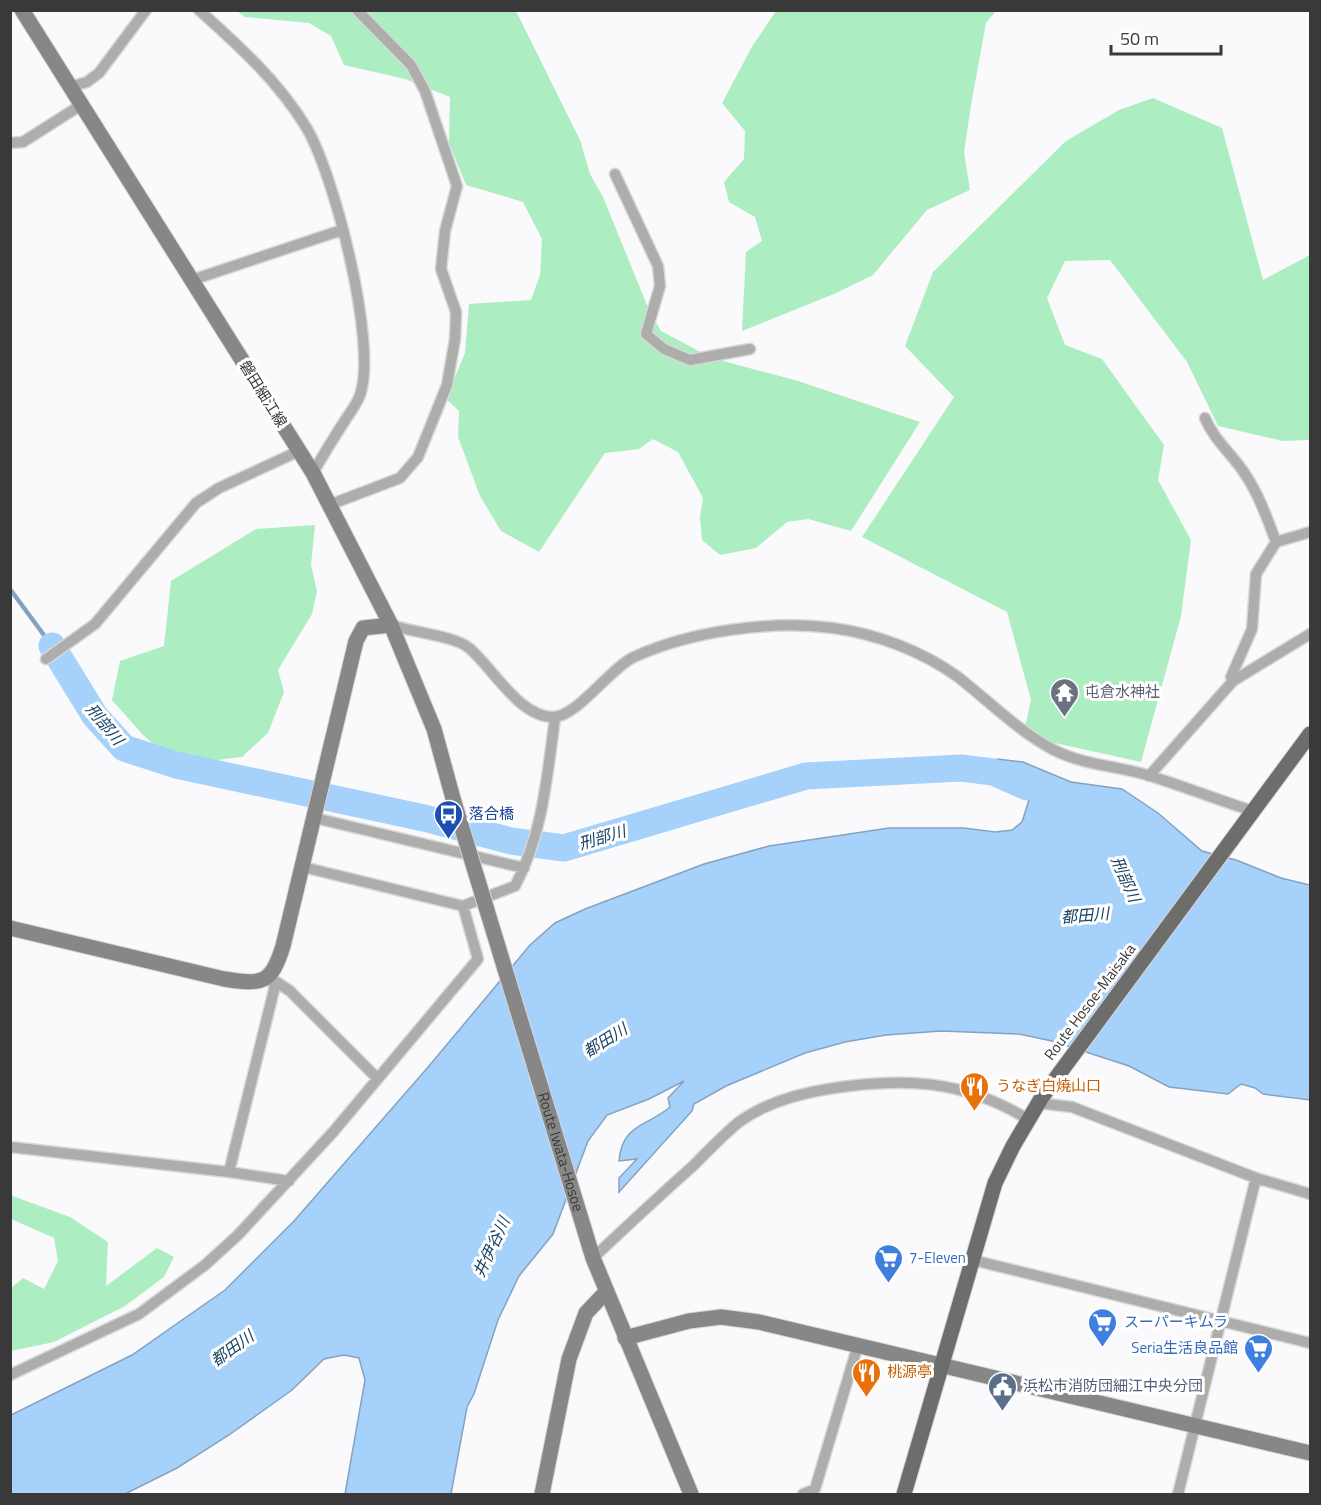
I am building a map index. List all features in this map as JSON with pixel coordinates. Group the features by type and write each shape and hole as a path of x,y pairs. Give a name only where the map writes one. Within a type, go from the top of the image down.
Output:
{"main road":[{"name":"磐田細江線","path":"22,10 313,473 391,625 434,729 454,802"},
{"path":"10,928 224,979 247,983 262,982 269,977 276,969 284,946 356,641 363,628 391,625"},
{"name":"Route Hosoe-Maisaka","path":"904,1494 944,1365 995,1183 1040,1100 1311,734"},
{"name":"Route Iwata-Hosoe","path":"454,802 605,1293 691,1494"},
{"path":"542,1494 569,1359 586,1313 605,1293"},
{"path":"625,1338 689,1321 722,1317 759,1322 1311,1453"}],"street":[{"path":"69,87 87,82 99,73 146,10"},
{"path":"199,10 280,88 308,129 342,230 364,328 364,376 360,396 313,473"},
{"path":"329,506 400,478 418,457 447,385 455,339 456,312 441,269 445,231 457,186 425,91 411,65 357,10"},
{"path":"10,143 23,142 81,105"},
{"path":"615,174 658,266 660,286 646,334 664,349 690,360 750,349"},
{"path":"192,280 342,230"},
{"path":"1204,418 1211,433 1249,480 1276,542"},
{"path":"46,659 71,644 95,624 196,502 219,488 299,451"},
{"path":"1233,681 1231,677 1252,629 1256,574 1276,542 1311,532"},
{"path":"391,625 468,646 519,701 537,714 555,718 571,710 632,658 696,637 758,626 833,628 910,648 957,676 1019,728 1055,750 1084,762 1149,776 1249,817"},
{"path":"1149,776 1233,681 1311,634"},
{"path":"303,867 464,906 515,886 526,865 538,831 555,718"},
{"path":"315,818 526,865"},
{"path":"10,1375 139,1314 206,1265 238,1235 289,1181 478,959 464,906"},
{"path":"269,977 290,991 376,1077"},
{"path":"229,1172 275,986 269,977"},
{"path":"591,1252 740,1122 771,1104 789,1098 861,1084 900,1081 942,1086 985,1097 1029,1120"},
{"path":"1040,1100 1072,1107 1256,1178 1311,1194"},
{"path":"10,1147 289,1181"},
{"path":"1178,1494 1256,1178"},
{"path":"973,1260 1311,1343"},
{"path":"803,1494 814,1489 858,1345"}],"green space":[{"path":"237,11 516,11 580,140 590,174 603,197 649,310 661,331 712,358 798,381 920,422 851,531 808,519 787,522 756,548 720,555 702,540 700,517 703,498 678,452 653,439 639,449 605,453 539,552 501,531 480,496 458,437 459,411 446,399 465,353 469,304 531,300 540,275 542,239 523,202 466,185 449,143 450,97 405,79 344,65 331,36 309,23 245,17"},
{"path":"776,11 996,11 986,23 964,152 970,190 927,210 873,275 834,294 742,331 746,252 762,241 755,217 729,202 724,182 744,159 745,131 722,103 753,45"},
{"path":"1153,98 1222,128 1263,280 1310,255 1310,440 1283,441 1218,426 1187,362 1110,260 1065,261 1047,298 1065,345 1102,359 1164,445 1158,480 1191,540 1181,616 1141,762 1023,736 1031,700 1007,612 862,537 954,397 905,346 933,272 1066,141 1119,110"},
{"path":"315,525 311,565 317,591 312,614 278,670 284,692 268,733 242,757 176,765 142,734 112,700 120,661 164,646 171,581 256,529"},
{"path":"10,1195 70,1217 108,1242 106,1286 157,1248 174,1257 164,1277 125,1306 54,1342 11,1351 11,1288 23,1278 44,1289 58,1261 54,1238 11,1219"}],"water":[{"path":"997,759 1023,762 1071,782 1122,789 1158,813 1202,851 1236,860 1281,878 1310,885 1310,1100 1263,1094 1255,1088 1241,1084 1228,1094 1169,1087 1129,1066 1052,1041 1019,1034 941,1031 886,1035 845,1042 805,1053 726,1086 694,1104 692,1111 619,1192 619,1178 637,1159 619,1161 625,1140 630,1133 670,1107 668,1098 684,1081 649,1099 607,1115 588,1141 553,1234 519,1276 498,1320 474,1394 467,1407 451,1494 345,1494 365,1380 359,1358 344,1355 324,1359 292,1390 229,1435 177,1468 125,1494 11,1494 11,1415 132,1355 225,1290 294,1221 429,1066 530,945 555,923 585,909 704,864 769,846 889,828 964,828 995,832 1012,830 1022,822 1029,800 1023,791 994,784"}],"waterway":[{"name":"刑部川","path":"10,589 52,646"},
{"name":"刑部川","path":"52,646 95,716 124,748 176,765 424,818 511,841 564,848 806,776 961,768 993,772 1027,787"}],"place":[{"name":"屯倉水神社","path":"1064,718"},
{"name":"落合橋","path":"448,840"},
{"name":"うなぎ白焼山口","path":"975,1112"},
{"name":"7-Eleven","path":"888,1284"},
{"name":"スーパーキムラ","path":"1103,1348"},
{"name":"Seria生活良品館","path":"1259,1374"},
{"name":"桃源亭","path":"866,1398"},
{"name":"浜松市消防団細江中央分団","path":"1002,1412"}],"water label":[{"name":"都田川","path":"1085,915"},
{"name":"都田川","path":"605,1040"},
{"name":"井伊谷川","path":"491,1247"},
{"name":"都田川","path":"232,1348"}]}
